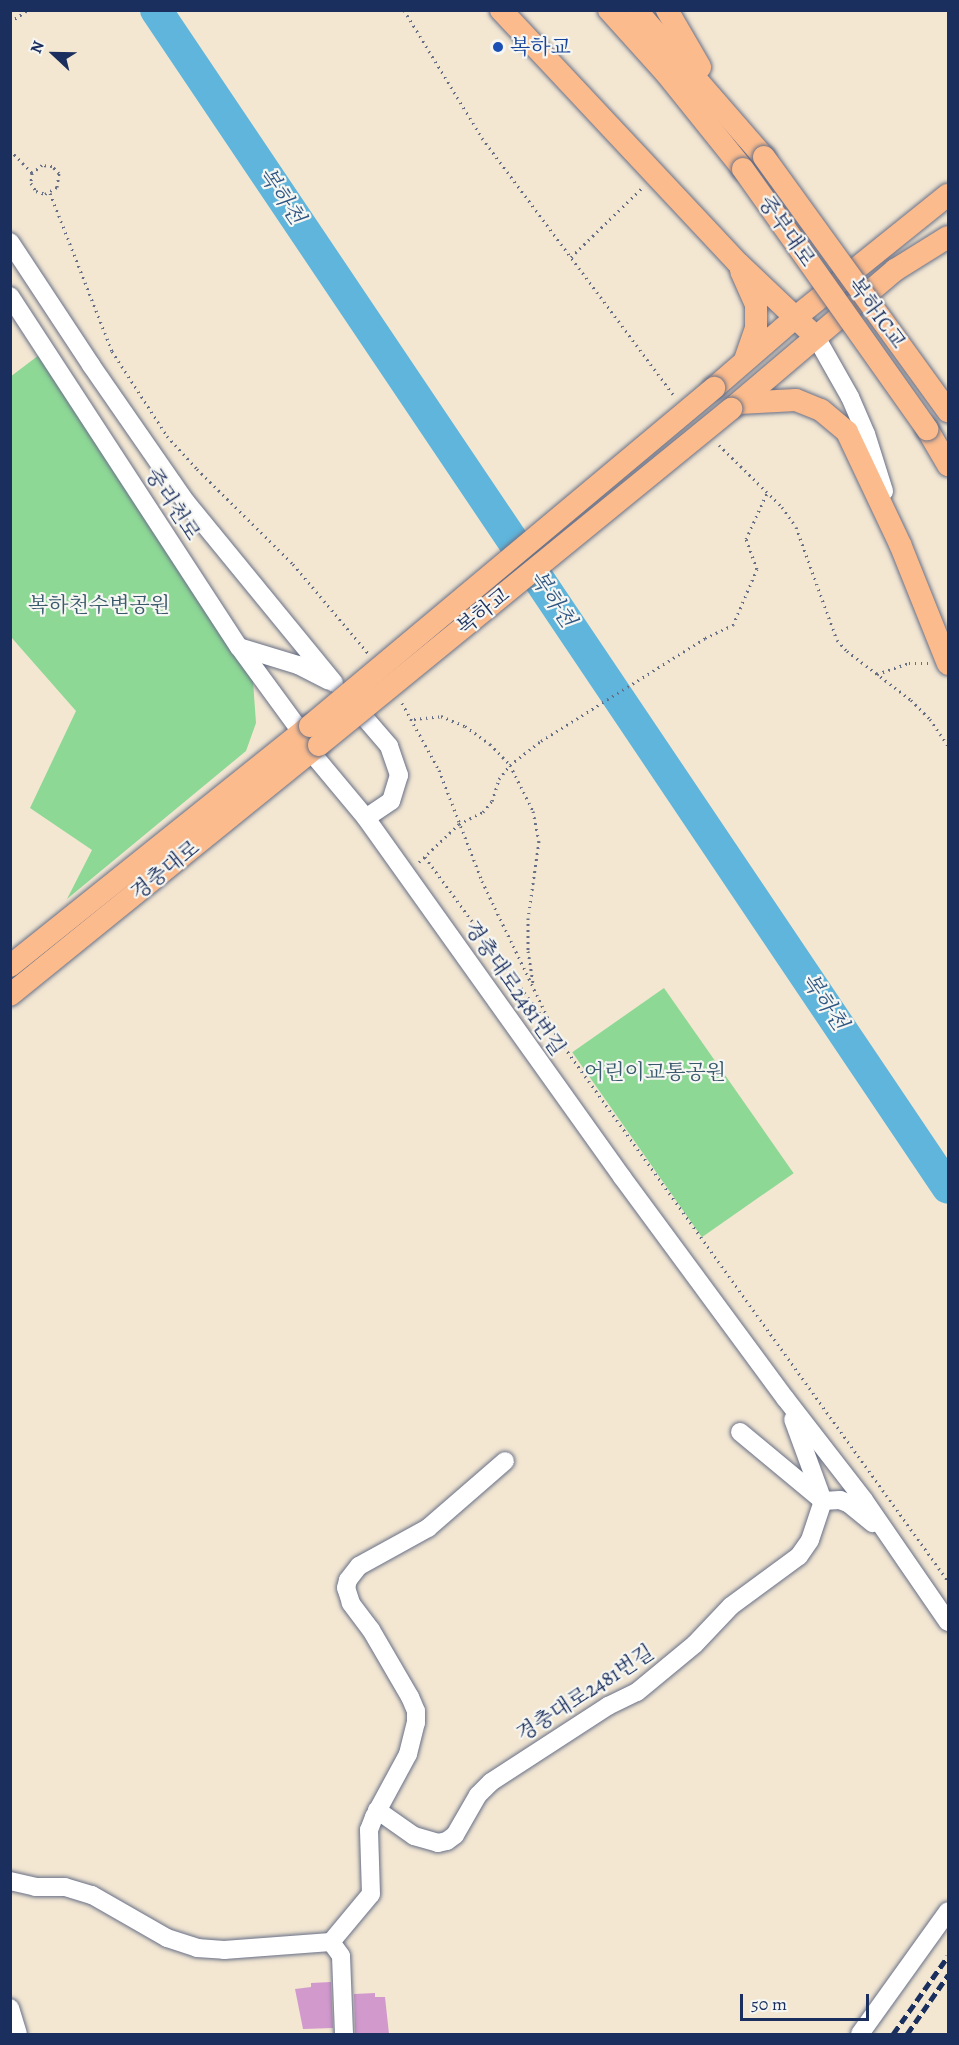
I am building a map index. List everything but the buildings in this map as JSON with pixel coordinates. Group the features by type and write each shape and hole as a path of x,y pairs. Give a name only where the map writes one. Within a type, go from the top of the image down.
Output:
{"main road":[{"path":"501,10 739,264 816,337"},
{"name":"중부대로","path":"609,10 666,73 743,169 927,429 948,465"},
{"path":"636,10 723,107"},
{"path":"668,10 723,107"},
{"name":"복하IC교","path":"723,107 764,157 948,411"},
{"path":"879,250 948,177"},
{"path":"879,250 948,195"},
{"path":"896,270 948,226"},
{"path":"896,270 948,237"},
{"name":"복하교","path":"310,739 796,317 879,250"},
{"path":"739,264 756,305 756,328 745,361"},
{"name":"복하교","path":"310,739 735,406 896,270"},
{"path":"735,406 795,400 821,410 847,432 900,544 948,664"},
{"name":"경충대로","path":"10,966 310,739"},
{"name":"경충대로","path":"10,995 310,739"}],"street":[{"path":"10,242 91,365 186,501 334,683 389,746 399,775 391,801 366,818"},
{"name":"중리천로","path":"10,296 239,647 310,739"},
{"path":"816,337 850,397 866,434 900,544"},
{"path":"239,647 298,665 334,683"},
{"name":"경충대로2481번길","path":"310,739 622,1177 890,1537 948,1622"},
{"name":"경충대로2481번길","path":"377,1810 414,1836 438,1843 447,1840 455,1835 478,1796 492,1782 608,1706 637,1692 694,1644 731,1606 799,1556 810,1540 823,1501 817,1478 785,1398"},
{"path":"740,1432 823,1501"},
{"path":"10,1881 35,1887 65,1887 92,1895 167,1938 197,1948 224,1950 331,1942 371,1894 369,1830 414,1739 416,1711 371,1630 356,1613 346,1588 348,1580 359,1566 428,1528 505,1461"},
{"name":"경충대로2481번길","path":"823,1501 840,1500 848,1503 890,1537"},
{"path":"860,2034 948,1911"},
{"path":"331,1942 341,1956 344,2034"},
{"path":"10,2008 18,2034"}],"path":[{"path":"10,22 28,10"},
{"path":"404,10 482,138 572,257 663,384 678,401"},
{"path":"10,150 32,174"},
{"path":"42,165 56,169 59,183 50,193 36,191 31,183 32,174 42,165"},
{"path":"572,257 656,175"},
{"path":"50,193 112,351 167,436 292,564 371,656"},
{"path":"717,443 767,492 796,527 837,640 847,651 911,700 930,719 948,746"},
{"path":"767,492 746,538 757,569 732,625 692,646 541,741 510,765 499,779 492,801 483,812 459,824 425,857 558,1037 948,1581"},
{"path":"877,674 909,663 948,664"},
{"path":"401,701 414,719 439,770 459,824 505,932 558,1037"},
{"path":"414,719 441,716 465,726 490,744 510,765 533,811 539,841 528,918 528,951 534,988"}],"green space":[{"name":"복하천수변공원","path":"39,355 253,681 256,723 246,751 67,899 92,850 30,808 76,711 11,637 10,377"},
{"name":"어린이교통공원","path":"664,988 794,1173 702,1237 572,1052"}],"waterway":[{"name":"복하천","path":"156,10 948,1188"}],"railway":[{"path":"893,2034 948,1956"},
{"path":"907,2034 948,1975"}],"place":[{"name":"복하교","path":"498,47"}]}
